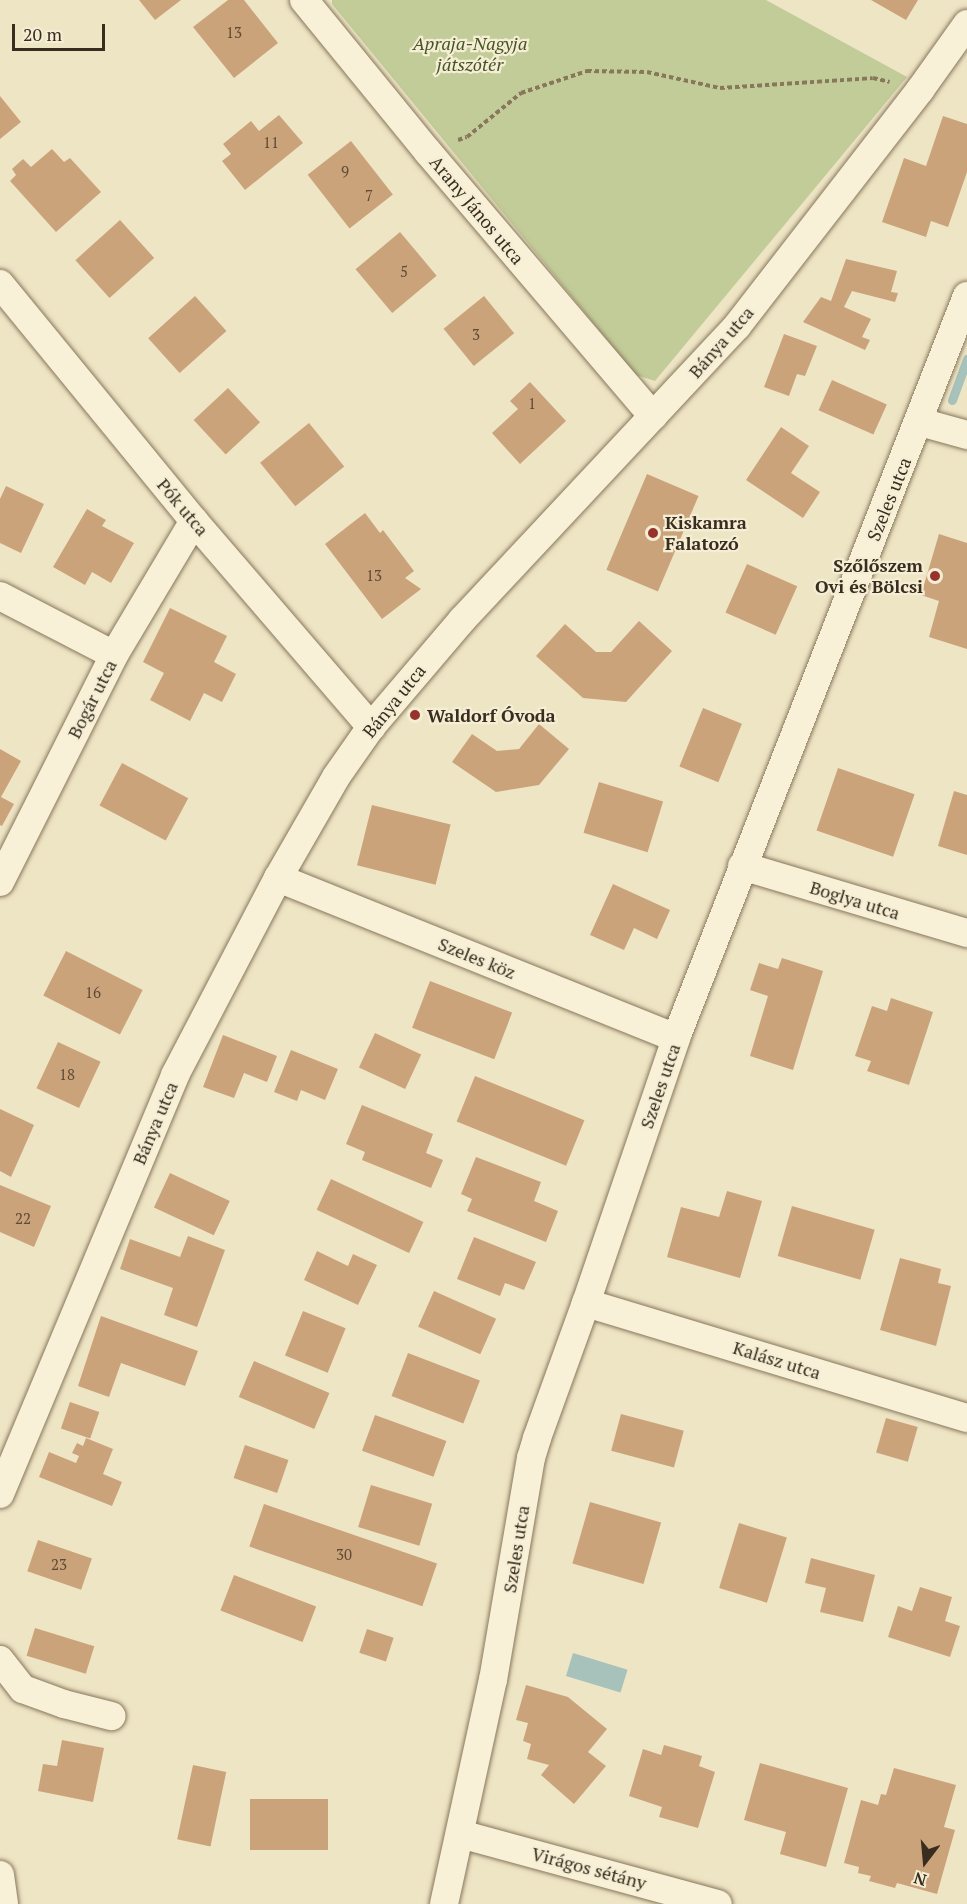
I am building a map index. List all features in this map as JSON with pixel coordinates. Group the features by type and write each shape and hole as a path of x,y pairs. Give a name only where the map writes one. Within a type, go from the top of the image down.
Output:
{"street":[{"name":"Arany János utca","path":"304,0 428,152 653,416"},
{"name":"Bánya utca","path":"0,1494 175,1075 278,878 336,777 370,727 462,620 701,366 766,290 920,90 967,24"},
{"name":"Pók utca","path":"0,284 194,521 370,727"},
{"name":"Szeles utca","path":"444,1904 502,1636 531,1458 676,1038 742,866 920,422 967,296"},
{"path":"920,422 967,435"},
{"name":"Bogár utca","path":"0,882 114,655 194,521"},
{"path":"0,596 114,655"},
{"name":"Boglya utca","path":"742,866 967,933"},
{"name":"Szeles köz","path":"278,878 676,1038"},
{"name":"Kalász utca","path":"586,1303 967,1418"},
{"path":"0,1660 23,1689 111,1716"},
{"name":"Virágos sétány","path":"460,1834 718,1904"},
{"path":"0,1875 4,1904"}],"path":[{"path":"428,152 467,136 521,93 587,71 647,72 720,88 873,78 920,90"}],"green space":[{"name":"Apraja-Nagyja játszótér","path":"332,0 766,0 907,77 655,381 636,375 332,4"}],"water":[{"path":"573,1653 628,1670 620,1693 566,1676"}],"building":[{"path":"139,0 181,0 155,20"},
{"path":"228,0 244,0 278,43 234,78 193,27"},
{"path":"871,0 918,0 906,20"},
{"path":"0,96 21,122 0,139"},
{"path":"279,115 303,143 245,190 222,161 231,154 223,144 251,121 259,131"},
{"path":"943,116 967,124 967,172 948,227 931,221 926,237 882,222 904,158 926,166"},
{"path":"351,141 393,195 350,228 308,175"},
{"path":"52,149 64,162 70,158 101,192 56,232 10,181 16,175 12,169 23,159 31,167"},
{"path":"120,220 154,258 110,298 75,260"},
{"path":"400,232 437,276 392,313 356,269"},
{"path":"846,259 897,271 891,292 898,293 895,302 852,291 844,307 871,319 862,337 870,340 865,350 803,322 821,297 831,301"},
{"path":"195,296 226,331 180,373 148,338"},
{"path":"484,296 514,333 474,366 444,329"},
{"path":"784,334 817,346 805,376 797,374 789,396 764,387"},
{"path":"832,380 887,404 873,435 819,410"},
{"path":"530,382 566,421 520,464 492,433 518,409 510,401"},
{"path":"228,388 260,422 226,454 194,420"},
{"path":"309,423 344,467 295,506 260,463"},
{"path":"781,427 809,446 791,473 820,492 803,518 746,480"},
{"name":"Kiskamra Falatozó","path":"647,474 699,496 658,592 606,570"},
{"path":"6,486 44,504 21,553 0,543 0,499"},
{"path":"87,509 106,520 102,526 134,543 111,583 92,572 85,585 53,567"},
{"path":"365,513 380,533 383,530 414,571 405,578 421,589 382,619 325,544"},
{"path":"939,534 967,543 967,649 929,637 939,601 921,595"},
{"path":"747,564 797,586 776,635 725,612"},
{"path":"170,608 227,636 214,662 236,674 222,702 204,693 190,721 150,700 164,673 143,662"},
{"path":"639,621 672,651 626,702 583,698 536,656 565,624 596,652 611,652"},
{"path":"703,708 742,724 718,782 679,766"},
{"path":"539,724 569,749 539,785 496,792 452,762 472,734 497,751 519,749"},
{"path":"0,749 21,761 1,797 14,804 2,826 0,825"},
{"path":"122,763 188,798 166,841 99,805"},
{"path":"838,768 915,794 893,857 817,830"},
{"path":"599,782 663,802 648,852 584,833"},
{"path":"954,791 967,795 967,855 938,846"},
{"path":"372,805 451,825 436,885 357,865"},
{"path":"613,884 670,910 657,939 634,928 624,950 590,935"},
{"path":"66,951 143,990 120,1035 43,996"},
{"path":"782,958 823,971 793,1070 750,1056 768,996 750,990 759,963 778,969"},
{"path":"430,981 512,1013 494,1059 412,1028"},
{"path":"891,998 933,1012 909,1085 867,1071 871,1061 855,1056 872,1006 887,1011"},
{"path":"375,1033 421,1055 405,1089 359,1067"},
{"path":"223,1035 277,1056 267,1082 244,1073 234,1098 203,1087"},
{"path":"58,1042 101,1062 79,1108 36,1088"},
{"path":"291,1050 338,1069 325,1100 301,1090 297,1101 274,1092"},
{"path":"475,1076 584,1120 566,1166 457,1121"},
{"path":"362,1105 433,1134 426,1153 443,1160 431,1188 362,1160 365,1152 346,1144"},
{"path":"0,1109 34,1125 11,1177 0,1171"},
{"path":"476,1157 541,1182 534,1201 558,1211 546,1242 467,1211 472,1199 461,1194"},
{"path":"170,1173 230,1201 214,1235 154,1207"},
{"path":"331,1179 423,1222 409,1253 317,1210"},
{"path":"0,1185 51,1206 34,1247 0,1232"},
{"path":"727,1191 762,1201 740,1278 667,1257 681,1207 719,1217"},
{"path":"792,1206 875,1230 860,1280 778,1256"},
{"path":"188,1236 225,1250 197,1327 164,1315 173,1288 120,1269 130,1239 180,1257"},
{"path":"474,1237 536,1262 524,1290 505,1283 500,1296 457,1279"},
{"path":"317,1251 348,1266 353,1254 377,1265 358,1305 304,1280"},
{"path":"900,1258 941,1269 938,1283 951,1286 936,1346 880,1330"},
{"path":"434,1291 496,1319 480,1354 418,1327"},
{"path":"303,1311 346,1328 328,1373 285,1356"},
{"path":"101,1316 198,1351 185,1386 121,1363 109,1397 78,1386"},
{"path":"408,1353 480,1381 463,1424 392,1396"},
{"path":"254,1361 329,1393 314,1429 239,1397"},
{"path":"70,1402 99,1412 90,1439 61,1428"},
{"path":"621,1414 684,1431 674,1468 611,1451"},
{"path":"375,1415 446,1441 433,1477 362,1451"},
{"path":"886,1418 918,1427 908,1462 876,1453"},
{"path":"86,1438 113,1449 103,1474 122,1482 112,1506 39,1477 49,1452 76,1463 79,1456 72,1453 77,1443 83,1446"},
{"path":"245,1445 288,1460 277,1493 234,1478"},
{"path":"371,1485 432,1504 419,1546 358,1527"},
{"path":"590,1502 661,1522 643,1584 572,1564"},
{"path":"264,1504 437,1564 422,1606 249,1547"},
{"path":"739,1523 787,1538 767,1603 719,1588"},
{"path":"38,1540 92,1559 81,1590 27,1571"},
{"path":"811,1558 875,1575 863,1622 820,1612 826,1588 805,1583"},
{"path":"234,1575 316,1607 303,1642 220,1610"},
{"path":"920,1587 952,1597 945,1621 960,1626 950,1657 888,1637 898,1606 912,1611"},
{"path":"35,1628 94,1646 86,1674 27,1656"},
{"path":"367,1629 394,1638 386,1661 359,1653"},
{"path":"526,1685 568,1697 607,1729 588,1752 606,1766 574,1804 541,1775 549,1765 527,1759 531,1744 523,1741 528,1723 516,1720"},
{"path":"62,1740 104,1748 93,1802 38,1791 43,1764 57,1766"},
{"path":"664,1745 702,1756 699,1766 715,1772 698,1828 659,1817 662,1807 629,1796 643,1749 661,1755"},
{"path":"760,1763 848,1788 826,1867 780,1854 786,1832 744,1820"},
{"path":"193,1765 226,1772 210,1846 177,1839"},
{"path":"894,1768 956,1785 944,1827 955,1830 937,1894 897,1883 895,1888 869,1881 871,1876 858,1873 859,1867 844,1863 861,1800 878,1805 881,1794 886,1795"},
{"path":"250,1799 328,1799 328,1850 250,1850"}],"waterway":[{"path":"952,400 967,359"}],"place":[{"name":"Kiskamra Falatozó","path":"653,533"},
{"name":"Szőlőszem Ovi és Bölcsi","path":"935,576"},
{"name":"Waldorf Óvoda","path":"415,715"}]}
